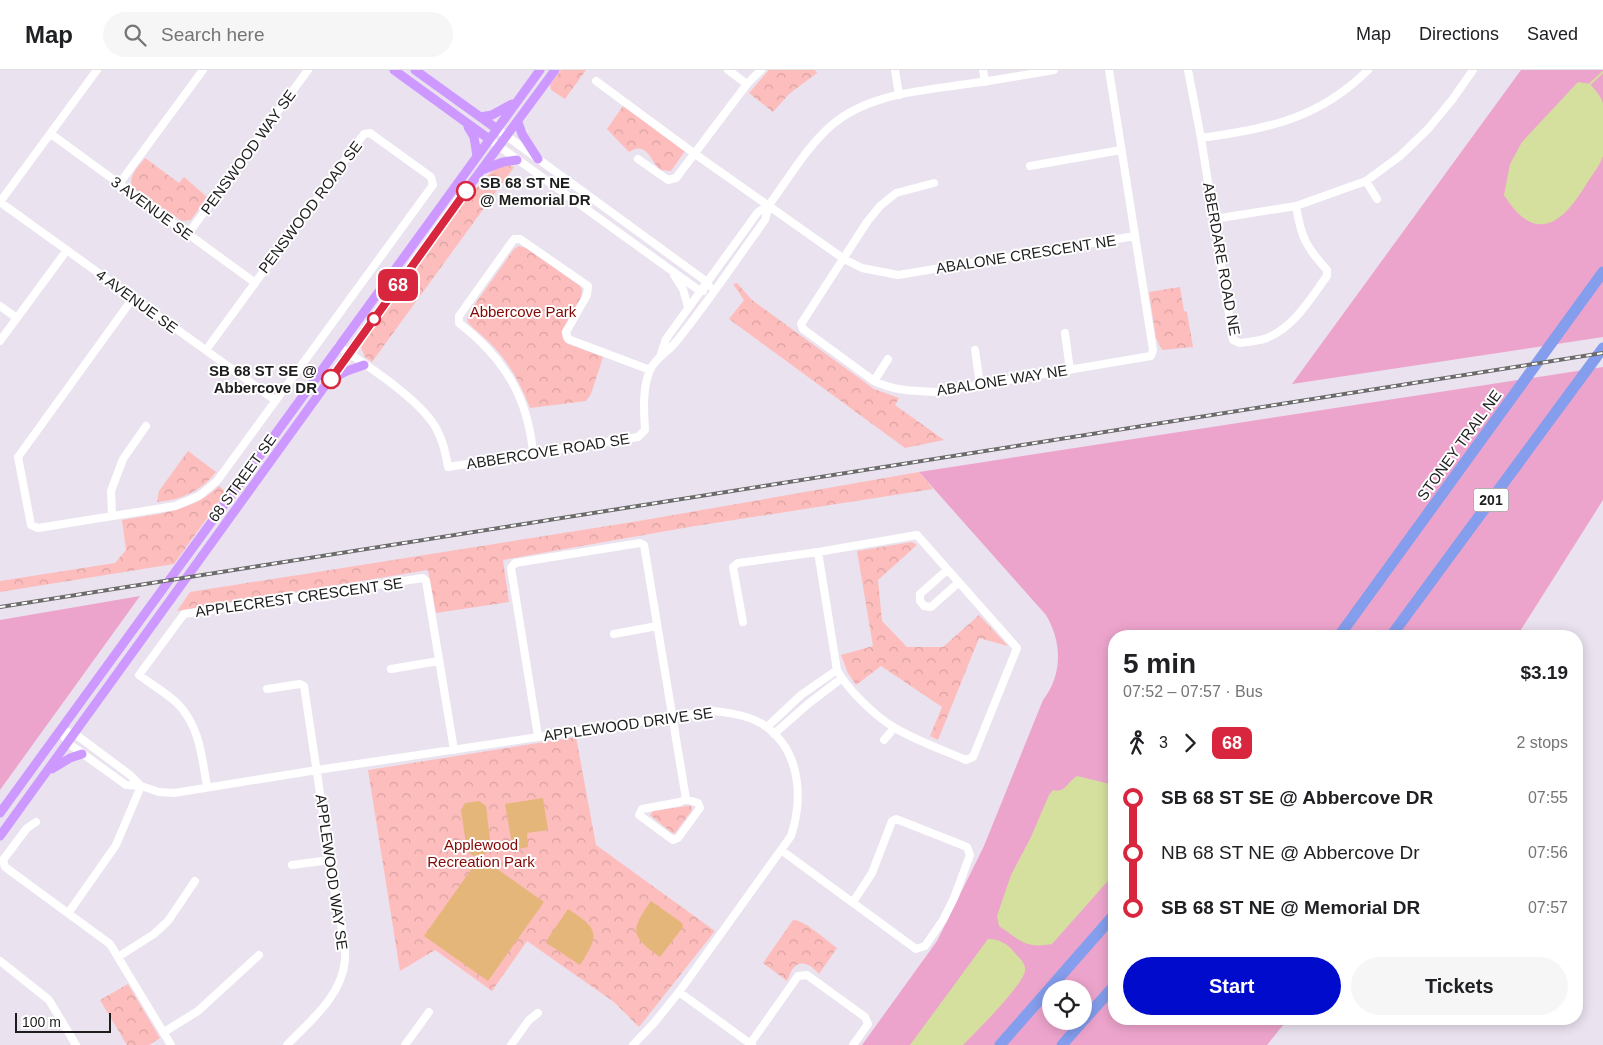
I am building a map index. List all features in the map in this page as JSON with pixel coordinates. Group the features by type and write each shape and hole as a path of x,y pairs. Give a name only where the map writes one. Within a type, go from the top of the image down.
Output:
{"highway":[{"name":"STONEY TRAIL NE","path":"1344,630 1603,272"},
{"name":"201","path":"1394,630 1603,348"},
{"path":"1000,1045 1108,922"},
{"path":"1092,1011 1108,993"},
{"path":"1062,1045 1075,1030"}],"main road":[{"path":"394,70 489,139"},
{"path":"415,70 497,129"},
{"name":"68 STREET SE","path":"0,813 540,70"},
{"name":"68 STREET SE","path":"0,836 556,70"},
{"path":"480,117 497,113 519,100"},
{"path":"463,120 474,137 477,156"},
{"path":"518,122 522,134 538,159"},
{"path":"482,170 503,162 517,160"},
{"path":"330,379 364,365"},
{"path":"45,774 70,758 82,754"}],"street":[{"path":"0,202 97,70"},
{"path":"119,184 203,70"},
{"name":"PENSWOOD WAY SE","path":"188,234 308,70"},
{"path":"728,70 747,84"},
{"path":"638,160 668,180 676,178 747,84 760,70"},
{"path":"895,70 899,95"},
{"path":"984,70 985,82"},
{"path":"533,454 531,432 516,390 501,364 480,339 459,323 459,316 514,240 520,239 588,286 587,295 566,332 568,339 650,370 661,354 666,339 758,212 769,205 817,140 834,124 853,110 899,95 1054,70"},
{"name":"ABALONE CRESCENT NE","path":"596,81 695,154 844,259 862,268 898,275 1135,236 1109,70"},
{"name":"ABERDARE ROAD NE","path":"1188,70 1201,138 1233,340 1240,343 1265,339 1279,332 1295,319 1327,276 1327,270 1310,251 1300,228 1296,206"},
{"path":"1201,138 1271,126 1298,117 1330,101 1355,83 1368,70"},
{"path":"1214,219 1296,206 1366,181 1400,156 1428,129 1473,70"},
{"path":"497,129 707,282 713,292"},
{"name":"PENSWOOD ROAD SE","path":"206,350 364,134 370,133 431,177 433,185 275,400"},
{"name":"3 AVENUE SE","path":"50,134 254,282"},
{"path":"489,139 669,270 700,291 713,292"},
{"path":"1030,166 1121,150"},
{"path":"1366,181 1377,199"},
{"path":"844,259 867,222 880,206 896,193 934,183"},
{"name":"4 AVENUE SE","path":"0,202 275,400"},
{"path":"661,354 674,345 713,292 765,220 769,205"},
{"name":"ABALONE WAY NE","path":"844,259 801,324 803,329 883,386 918,392 937,392 1151,356 1153,350 1135,236"},
{"path":"0,341 67,250"},
{"path":"669,270 680,284 688,307"},
{"path":"133,298 18,457 32,525 38,528 175,506 199,496 217,481 275,400"},
{"path":"0,306 17,318"},
{"path":"1065,333 1070,370"},
{"path":"338,346 364,365"},
{"path":"975,350 980,385"},
{"path":"874,381 888,359"},
{"name":"ABBERCOVE ROAD SE","path":"364,365 416,403 429,418 437,429 444,446 448,466 638,437 645,430 644,400 650,370"},
{"path":"112,516 111,491 123,459 146,426"},
{"path":"743,622 733,567 738,563 917,535 958,584 1018,648 973,757 966,760 894,728 863,702 842,678 837,670 818,552"},
{"path":"538,736 511,568 514,563 640,543 644,545 686,799"},
{"path":"947,570 920,594 920,601 924,606 931,607 958,584"},
{"name":"APPLECREST CRESCENT SE","path":"207,787 199,743 192,724 177,704 139,675 184,614 422,578 426,581 454,750"},
{"path":"614,634 657,626"},
{"path":"391,669 439,661"},
{"path":"767,727 801,696 837,670"},
{"path":"774,734 808,704 842,678"},
{"name":"APPLEWOOD WAY SE","path":"267,690 300,684 304,686 343,936 344,960 341,979 326,1005 287,1045"},
{"path":"801,696 808,704"},
{"name":"APPLEWOOD DRIVE SE","path":"60,730 68,743 126,785 174,793 538,736 713,711 750,718 767,727 785,747 793,765 798,784 797,818 791,836 679,992 654,1023 632,1045"},
{"path":"884,740 894,728"},
{"name":"APPLEWOOD DRIVE SE","path":"60,730 75,734 130,775 140,786"},
{"path":"69,912 116,845 140,786"},
{"path":"686,799 698,803 700,808 678,838 673,840 639,815 642,809 680,802 686,799"},
{"path":"781,850 916,949 924,946 943,920 954,898 970,855 966,847 896,819 892,821 872,873 853,902"},
{"path":"36,822 27,828 3,860 5,867 69,912 110,944 171,1045"},
{"path":"292,866 330,860"},
{"path":"118,957 154,934 168,921 195,881"},
{"path":"164,1032 198,1011 258,955"},
{"path":"0,961 49,1000 76,1045"},
{"path":"679,992 751,1044 798,976 807,975 865,1017 868,1024 853,1045"},
{"path":"405,1045 429,1012"},
{"path":"511,1045 529,1020 538,1014"}],"shaded area":[{"path":"1521,70 1603,70 1603,337 1292,384"},
{"path":"1578,82 1590,84 1603,103 1603,156 1596,170 1568,209 1559,218 1549,223 1538,224 1527,220 1516,211 1504,195 1510,164 1522,142"},
{"path":"1603,367 1603,500 1521,630 1108,630 1108,1025 1283,1025 1267,1045 862,1045 937,941 984,846 1043,700 1054,680 1058,658 1055,636 1046,615 919,472"},
{"path":"140,596 0,790 0,620"},
{"path":"1077,776 1108,784 1108,881 1052,944 1029,944 999,926 997,916 1011,875 1031,837 1049,795 1053,790 1063,789"},
{"path":"988,939 1006,944 1023,963 1025,971 1016,987 998,1009 963,1045 910,1045"}],"green space":[{"path":"561,70 586,70 565,99 551,90 550,85"},
{"path":"769,70 815,70 817,73 789,94 773,112 749,93"},
{"path":"623,106 685,151 671,171 660,170 644,150 635,149 629,152 607,129"},
{"path":"145,158 179,183 184,177 207,197 191,220 182,221 133,188 132,176"},
{"path":"508,165 514,167 372,362 365,357 361,348 365,337 460,206 490,173 501,166"},
{"name":"Abbercove Park","path":"519,246 526,248 580,286 582,290 581,298 562,331 562,335 568,344 603,357 591,394 586,401 530,408 523,390 509,366 489,342 468,322 467,318 470,311 514,249"},
{"path":"737,283 752,300 874,389 899,398 895,405 944,440 905,448 729,319 744,300 733,284"},
{"path":"1180,287 1184,311 1187,312 1193,347 1162,350 1156,338 1149,292"},
{"path":"188,451 216,472 204,484 190,493 182,497 157,502 159,491"},
{"path":"919,472 933,489 689,527 503,560 509,602 436,613 428,570 177,611 190,592 639,521"},
{"path":"219,486 226,492 174,564 0,592 0,581 115,563 126,550 122,520 186,507 209,495"},
{"path":"912,542 917,545 878,580 882,621 907,647 943,647 979,615 1008,646 979,638 938,740 930,736 942,707 881,666 856,685 848,673 841,655 873,646 857,551"},
{"name":"Applewood Recreation Park","path":"576,737 596,845 715,931 639,1027 614,1002 527,941 492,991 435,950 400,971 368,770"},
{"path":"543,798 548,830 527,833 528,847 513,850 505,804"},
{"path":"479,801 486,806 491,847 485,854 474,856 467,851 461,810 465,803"},
{"path":"691,806 692,810 675,833 672,833 650,815 653,811"},
{"path":"480,857 544,902 488,981 424,936"},
{"path":"651,901 682,923 683,927 660,957 643,944 636,932 639,919"},
{"path":"568,909 586,922 591,927 593,933 591,946 580,965 548,944 547,940"},
{"path":"793,920 804,923 837,948 819,974 810,966 802,963 795,966 787,981 763,963"},
{"path":"128,984 160,1038 149,1045 127,1045 100,1000"}],"waterway":[{"path":"1590,84 1603,72"}],"railway":[{"path":"0,607 1603,353"}],"bus line":[{"name":"68","path":"331,379 466,191"}],"place":[{"name":"SB 68 ST NE @ Memorial DR","path":"466,191"},
{"name":"SB 68 ST SE @ Abbercove DR","path":"331,379"}]}
